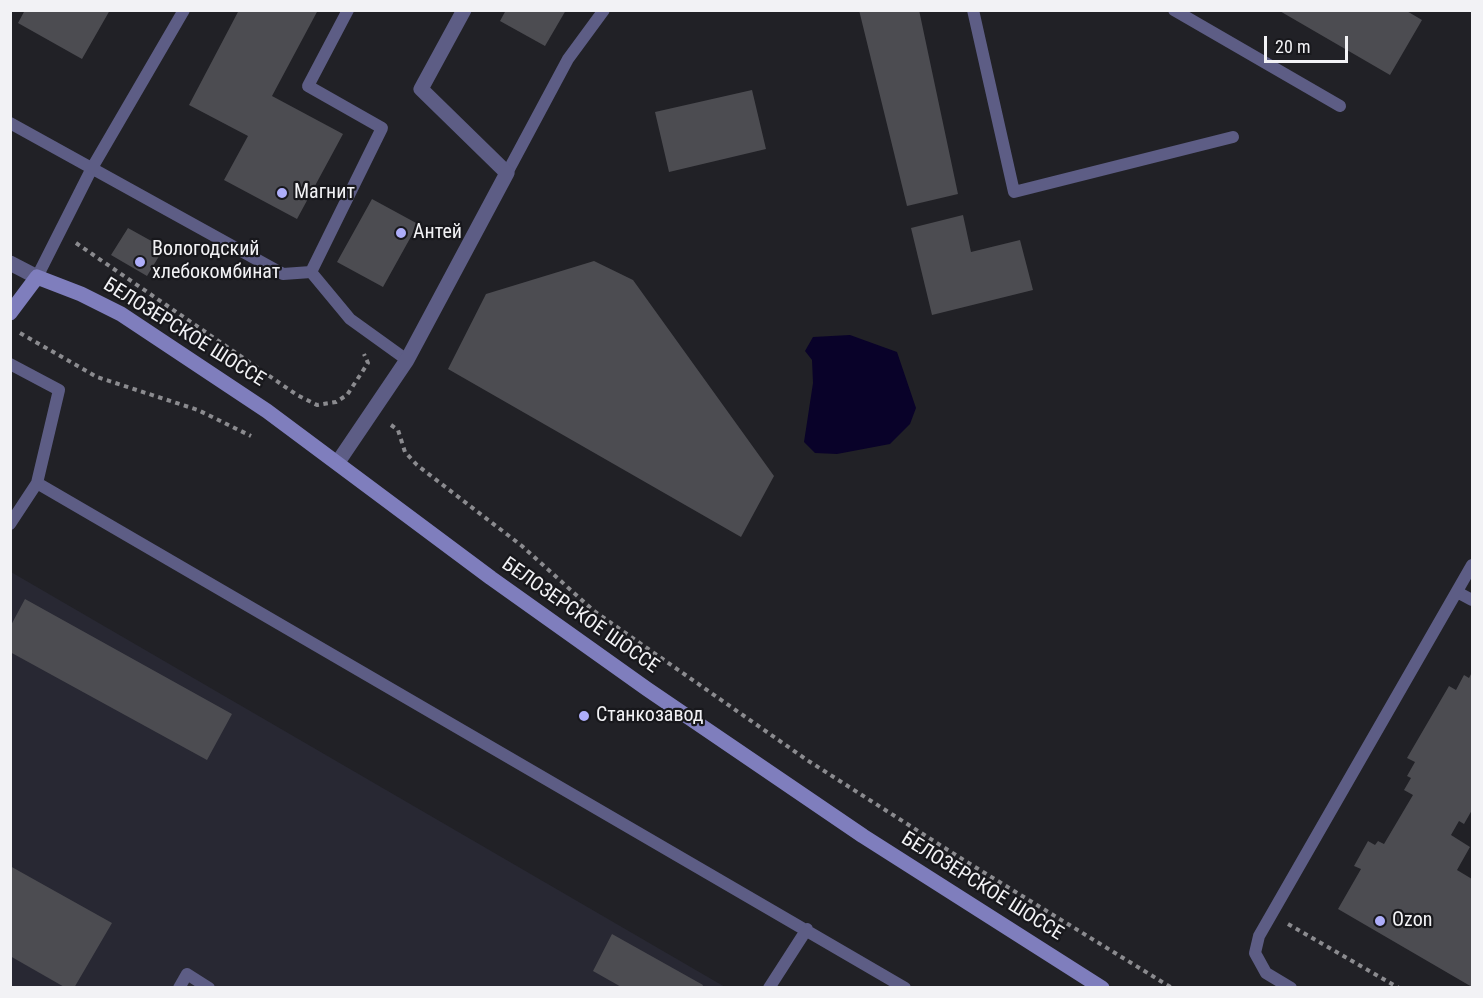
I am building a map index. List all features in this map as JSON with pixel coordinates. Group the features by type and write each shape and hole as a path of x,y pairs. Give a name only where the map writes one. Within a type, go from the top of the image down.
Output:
{"main road":[{"path":"10,313 37,277"},
{"name":"БЕЛОЗЕРСКОЕ ШОССЕ","path":"37,277 81,294 145,329 338,462 491,579 687,716 863,836 1102,987"}],"street":[{"path":"338,462 407,360 507,173 421,89 464,10"},
{"path":"10,263 37,277"}],"lane":[{"path":"37,277 92,168 184,10"},
{"path":"311,272 382,128 308,86 348,10"},
{"path":"507,173 568,58 604,10"},
{"path":"973,10 1014,192 1233,137"},
{"path":"1174,10 1340,106"},
{"path":"10,123 283,274 311,272"},
{"path":"311,272 350,319 407,360"},
{"path":"10,364 59,390 37,483 10,524"},
{"path":"37,483 905,987"},
{"path":"1291,987 1266,973 1255,953 1259,936 1473,565"},
{"path":"1457,592 1473,600"},
{"path":"769,987 807,929"},
{"path":"178,987 187,974 209,987"}],"path":[{"path":"61,232 307,401 326,405 346,395 368,363 362,347"},
{"path":"10,327 97,377 198,410 251,436"},
{"path":"346,395 355,401"},
{"path":"391,425 398,430 405,452 417,465 522,546 594,611 807,760 962,860 1172,987"},
{"path":"1272,914 1399,987"}],"shaded area":[{"path":"850,335 897,352 916,408 910,424 890,444 837,454 815,453 804,442 813,383 812,360 805,351 813,337"},
{"path":"11,572 725,987 11,987"}],"building":[{"path":"25,10 110,10 82,59 18,23"},
{"path":"239,10 318,10 272,96 343,134 297,219 224,180 248,136 189,105"},
{"path":"506,10 566,10 545,46 500,21"},
{"path":"859,10 919,10 958,194 907,206"},
{"path":"1278,10 1405,10 1422,20 1390,75"},
{"path":"752,90 766,149 669,172 655,112"},
{"path":"372,199 418,224 383,287 337,262"},
{"path":"963,215 971,252 1020,240 1033,290 932,315 911,228"},
{"path":"128,228 164,248 147,276 111,255"},
{"path":"594,261 633,280 774,476 741,537 448,369 486,294"},
{"path":"25,599 232,714 207,760 10,652 10,627"},
{"path":"1472,672 1472,810 1464,824 1459,821 1451,835 1470,847 1457,870 1472,879 1472,987 1338,909 1361,869 1354,866 1368,841 1375,845 1378,841 1384,844 1413,795 1404,790 1411,778 1407,776 1415,762 1407,758 1449,686 1456,690 1464,675 1469,678"},
{"path":"10,866 112,923 74,988 66,988 10,956"},
{"path":"612,934 703,985 702,988 623,988 593,971"}],"place":[{"name":"Магнит","path":"282,193"},
{"name":"Антей","path":"401,233"},
{"name":"Вологодский хлебокомбинат","path":"140,262"},
{"name":"Станкозавод","path":"584,716"},
{"name":"Ozon","path":"1380,921"}]}
